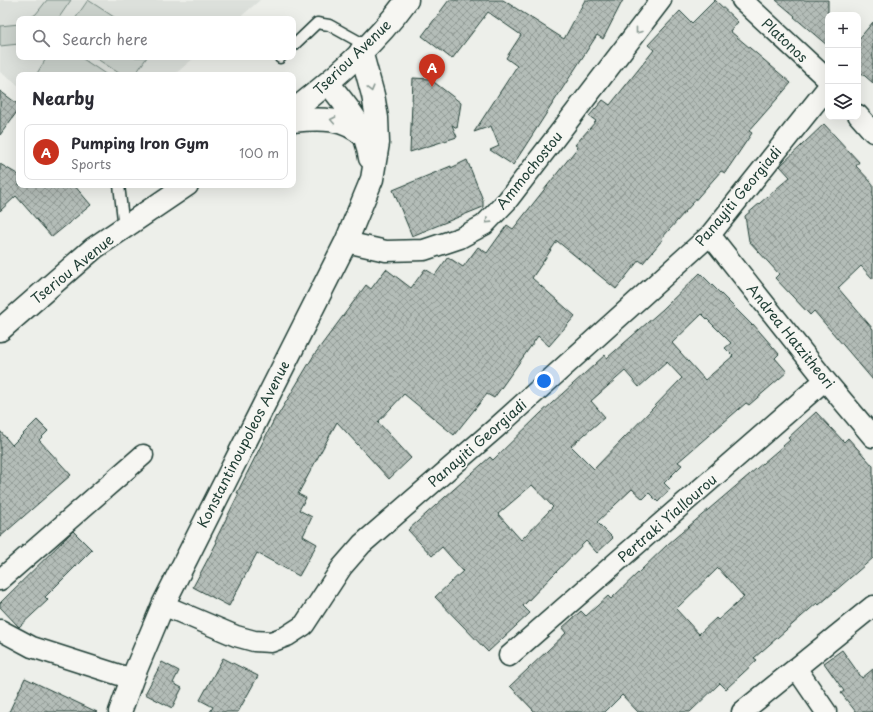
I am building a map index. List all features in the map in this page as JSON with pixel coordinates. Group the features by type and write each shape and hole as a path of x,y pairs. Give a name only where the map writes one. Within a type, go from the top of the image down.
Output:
{"street":[{"name":"Tseriou Avenue","path":"296,109 328,83 364,49 395,16 407,0"},
{"name":"Ammochostou","path":"346,242 386,251 424,250 460,238 484,225 507,201 661,0"},
{"name":"Platonos","path":"742,0 825,77"},
{"name":"Konstantinoupoleos Avenue","path":"120,712 163,605 346,242 372,179 378,143 377,118 364,49"},
{"path":"328,83 355,116 366,138 372,179"},
{"name":"Panayiti Georgiadi","path":"163,605 236,636 254,641 271,642 287,636 304,625 342,567 362,544 496,428 710,235 825,90"},
{"path":"296,121 320,118 332,120 353,127 366,138"},
{"path":"861,118 873,132"},
{"name":"Tseriou Avenue","path":"0,330 94,248 183,188"},
{"name":"Andrea Hatzitheori","path":"710,235 825,380 873,437"},
{"name":"Pertraki Yiallourou","path":"509,656 825,380"},
{"path":"0,580 143,455"},
{"path":"742,712 873,606"},
{"path":"0,630 32,647 132,679"},
{"path":"796,668 826,712"}],"lane":[{"path":"296,43 317,23 329,25 364,49"},
{"path":"119,188 124,228"}],"shaded area":[{"path":"0,0 260,0 241,16 16,16 16,60 192,60 178,72 16,72 16,84 0,72"},
{"path":"47,0 71,0 60,16 33,16"},
{"path":"88,0 112,16 77,16"},
{"path":"16,24 16,44 0,46 0,26"},
{"path":"45,60 84,60 102,72 38,72"},
{"path":"99,60 145,60 137,72 117,72"}],"building":[{"path":"449,0 503,0 564,39 585,0 623,0 603,39 597,35 513,165 490,150 499,146 491,126 474,132 517,66 506,58 521,35 488,12 452,59 422,36"},
{"path":"715,0 738,22 730,31 791,83 749,131 752,133 725,173 721,171 662,238 663,239 643,263 639,260 616,289 557,241 532,278 575,316 549,346 538,336 494,398 487,394 454,435 404,394 378,422 411,458 389,479 337,422 298,494 306,498 299,510 312,517 303,536 317,544 299,576 257,553 229,606 193,587 217,542 215,541 239,493 237,493 276,416 277,417 314,355 366,285 371,289 386,269 411,288 425,269 435,275 448,257 463,267 478,247 487,253 507,225 513,229 578,147 575,145 596,121 589,116 603,100 610,105 654,50 648,45 680,11 692,23"},
{"path":"776,0 828,0 828,12 825,12 825,43 794,17 795,16"},
{"path":"873,22 873,83 861,73 861,36"},
{"path":"413,78 430,79 461,103 457,128 452,125 457,137 410,152"},
{"path":"0,91 16,103 16,113 0,135"},
{"path":"824,124 859,162 856,166 873,184 873,279 861,266 838,288 873,329 873,380 814,311 810,315 775,278 779,274 749,241 745,216 790,177 780,166"},
{"path":"467,160 483,200 483,207 412,236 393,190 451,166 451,168"},
{"path":"0,164 16,173 16,188 77,188 91,205 52,237 16,196 0,211"},
{"path":"700,273 752,325 753,324 779,354 775,358 787,372 749,405 746,403 678,462 682,465 664,483 670,489 658,502 649,493 643,499 632,489 597,522 613,538 597,553 586,541 523,606 530,613 488,652 435,597 463,571 442,547 432,556 408,530 490,457 493,460 541,413 605,355 607,358 663,309","holes":["702,314 731,343 725,348 733,356 705,380 672,343","667,362 682,378 594,469 571,446 605,417 591,401 625,371 639,387","532,485 553,507 521,540 498,514"]},
{"path":"816,412 844,442 848,438 873,466 873,558 819,605 817,603 754,658 757,660 726,689 720,683 690,712 638,712 622,695 605,712 535,712 510,686 566,633 562,628 581,611 586,616 608,596 611,599 668,544 790,440 788,438","holes":["718,568 744,597 718,620 716,618 699,634 676,609"]},
{"path":"37,420 48,431 39,440 71,475 0,537 0,431 12,445"},
{"path":"73,531 92,550 45,597 48,600 19,627 0,607 0,603"},
{"path":"842,650 862,678 873,669 873,712 856,712 841,693 844,691 824,663"},
{"path":"223,658 258,676 238,712 210,712 213,707 200,700"},
{"path":"162,662 179,671 173,683 182,688 172,708 145,694"},
{"path":"25,678 97,712 9,712"}],"place":[{"name":"Pumping Iron Gym","path":"432,87"}]}
